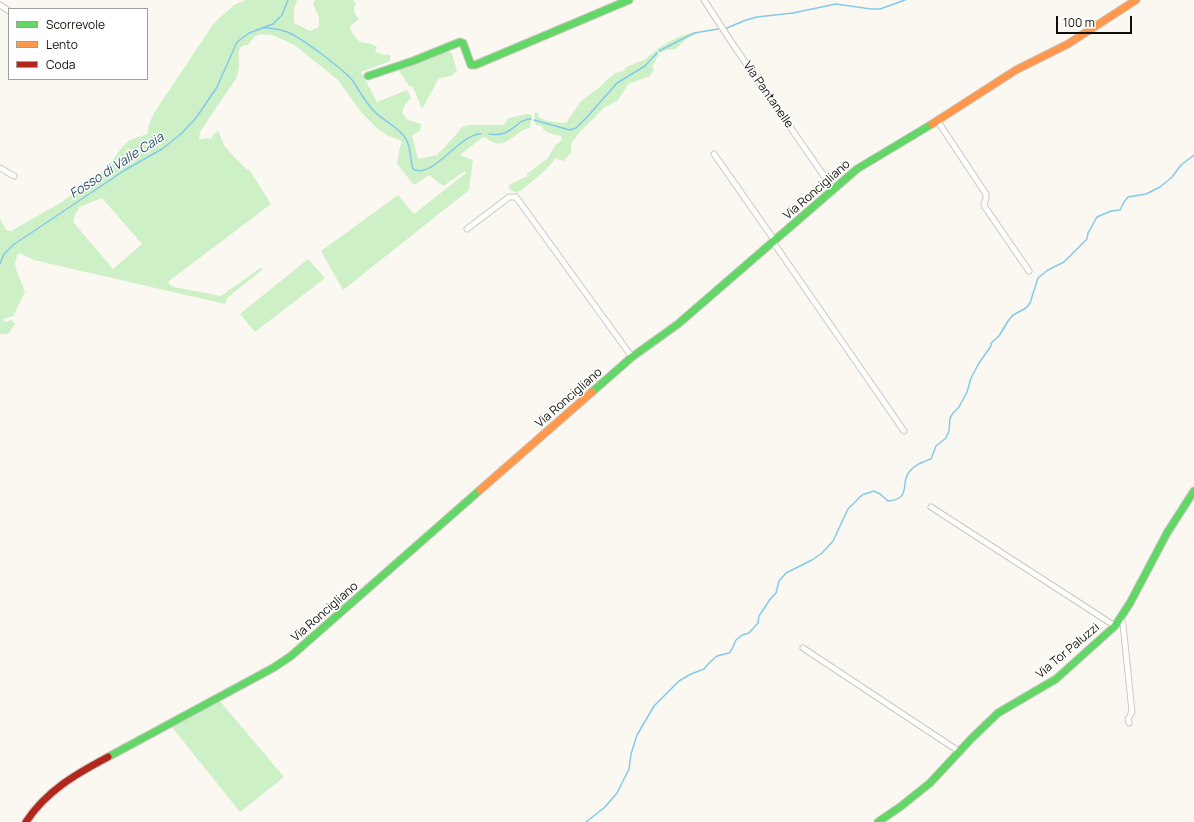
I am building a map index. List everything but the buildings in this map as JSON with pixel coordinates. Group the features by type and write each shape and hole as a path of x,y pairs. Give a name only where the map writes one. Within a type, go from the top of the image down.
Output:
{"street":[{"path":"368,76 413,61 460,42 463,43 470,63 475,65 629,0"},
{"name":"Via Pantanelle","path":"704,0 833,189"},
{"name":"Via Roncigliano","path":"26,822 42,800 74,776 273,668 291,656 632,358 678,324 860,167 903,142 1016,70 1064,46 1136,0"},
{"path":"937,120 986,194 984,204 985,208 1029,271"},
{"path":"714,154 904,431"},
{"path":"0,168 14,176"},
{"path":"467,229 509,197 516,197 632,358"},
{"name":"Via Tor Paluzzi","path":"878,822 900,807 930,783 998,713 1056,679 1115,626 1121,619 1168,531 1194,491"},
{"path":"931,507 1115,626"},
{"path":"1121,619 1132,712 1128,719 1129,723"},
{"path":"804,648 960,752"}],"green space":[{"path":"246,0 297,0 294,9 294,23 310,31 319,27 319,17 313,4 315,0 353,0 356,4 354,12 359,19 350,26 354,36 361,42 377,47 375,52 390,56 390,61 361,72 377,102 407,90 411,98 404,106 402,113 408,120 421,124 420,131 412,135 418,159 437,155 462,127 470,125 504,125 508,118 527,114 532,115 530,128 521,131 509,140 500,144 483,137 460,155 473,160 469,190 343,290 321,251 398,195 414,214 466,173 465,171 443,186 429,175 414,185 397,164 402,141 389,136 378,129 361,112 338,80 296,46 273,35 261,34 255,36 248,45 244,45 240,49 237,77 200,132 199,139 211,139 218,131 225,147 246,169 249,169 271,204 169,281 169,284 174,287 221,296 260,268 262,268 262,270 227,298 225,304 34,260 19,253 15,262 17,272 25,292 13,316 3,319 5,322 11,320 15,324 8,334 0,334 0,219 6,230 11,231 62,202 95,176 104,171 123,146 130,140 147,134 149,124 154,113 214,23 234,5","holes":["102,198 142,244 113,269 73,222 75,214 79,207"]},
{"path":"697,32 697,34 685,40 676,49 666,50 660,53 657,49 678,37"},
{"path":"447,49 452,54 457,71 451,76 439,78 422,109 413,87 409,86 398,69"},
{"path":"656,50 659,54 652,67 654,70 649,77 629,83 617,101 605,107 578,134 571,144 571,153 564,161 555,158 544,171 517,193 509,189 509,185 527,177 527,174 548,158 556,144 562,139 561,136 545,131 542,126 537,125 534,122 535,112 538,113 539,117 546,120 566,123 581,101 600,87 615,73 624,71 626,67 644,60"},
{"path":"308,259 325,278 255,332 240,314"},
{"path":"219,700 284,777 240,812 171,726"}],"waterway":[{"name":"Fosso di Valle Caia","path":"0,264 4,254 13,245 125,170 162,149 181,134 196,118 217,87 237,42 249,33 273,24 282,15 288,0"},
{"path":"727,28 757,17 793,13 836,4 880,9 905,0"},
{"path":"263,28 281,30 293,35 322,54 341,69 353,81 371,108 399,131 406,139 409,146 413,169 421,171 429,168 464,141 481,134"},
{"path":"659,51 694,33 718,29"},
{"path":"534,120 570,130 576,128 617,83 645,66 657,53"},
{"path":"489,134 497,135 509,131 521,122 531,119"},
{"path":"586,822 605,807 617,793 629,769 631,754 637,735 654,706 679,681 704,669 717,656 729,653 736,640 742,635 749,633 758,623 759,616 776,593 779,581 786,573 812,560 822,553 833,541 848,509 862,495 874,491 888,501 895,500 903,494 906,477 909,472 916,466 931,459 936,446 946,438 949,431 950,418 959,407 967,392 971,378 979,363 991,346 991,343 999,336 1013,315 1026,308 1030,303 1038,278 1048,270 1064,262 1087,239 1088,233 1097,217 1111,211 1120,210 1128,197 1146,194 1160,187 1172,177 1181,165 1194,155"}],"traffic: fast":[{"path":"368,76 413,61 460,42 463,43 471,65 475,65 629,0"},
{"path":"592,392 632,357 678,324 857,169 932,124"},
{"path":"108,757 273,668 291,656 480,490"},
{"path":"878,822 900,807 930,783 971,739 998,713 1056,679 1115,626 1130,603 1167,533 1194,491"}],"traffic: slow":[{"path":"932,124 1016,70 1068,44 1136,0"},
{"path":"480,490 592,392"}],"traffic: jam":[{"path":"26,822 43,801 62,784 108,757"}]}
